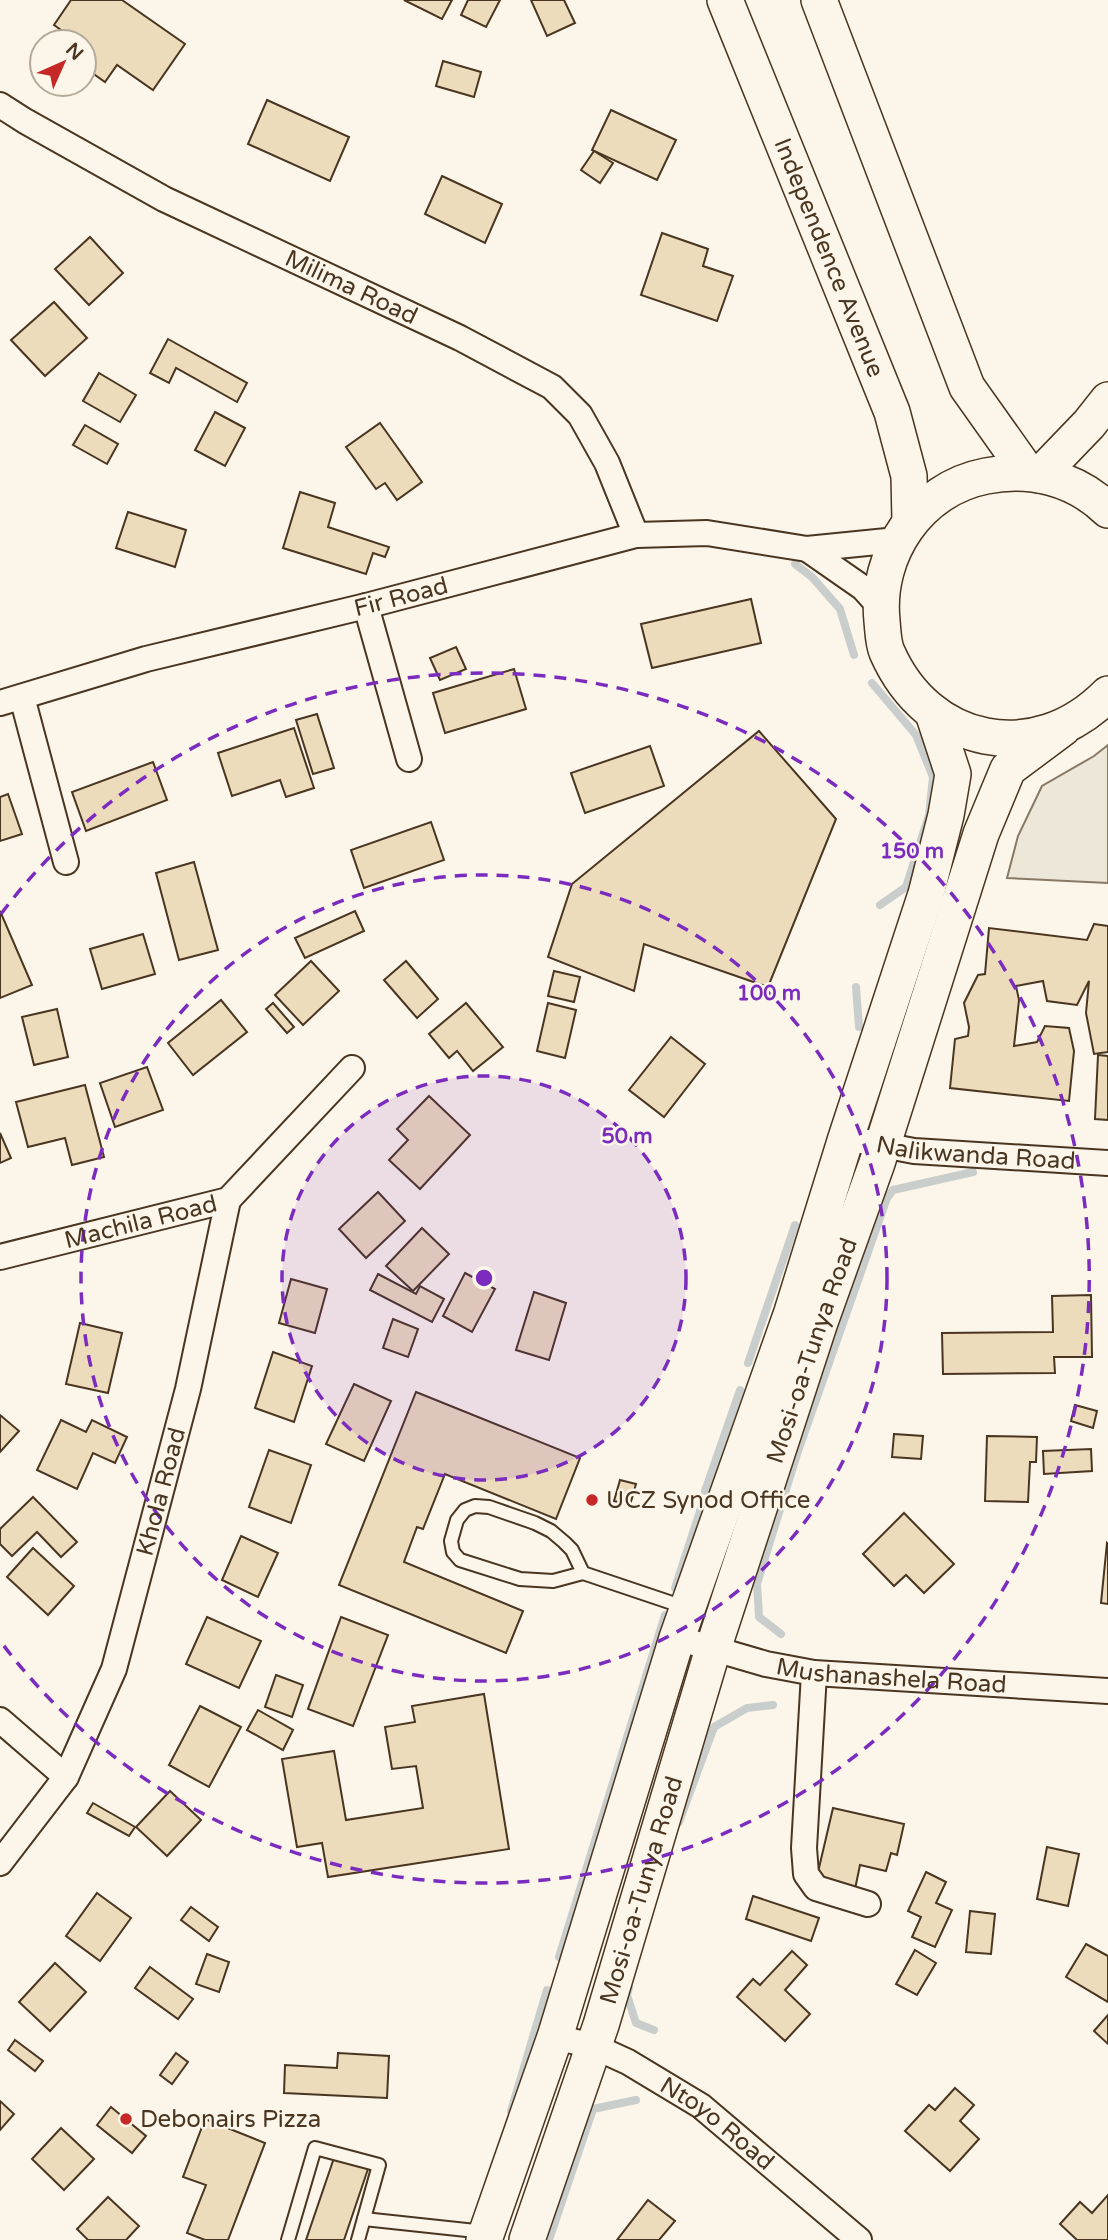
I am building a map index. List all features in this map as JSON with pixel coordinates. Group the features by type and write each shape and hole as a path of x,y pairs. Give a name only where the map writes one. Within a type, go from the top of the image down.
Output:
{"main road":[{"name":"Independence Avenue","path":"725,0 892,412 909,476 903,531"},
{"path":"819,0 967,387 1034,474"},
{"path":"1034,474 1089,424 1108,400"},
{"path":"1063,728 1036,736 1009,738 982,735 957,727 933,713 905,685 886,649 881,608 884,573 903,531 928,503 951,488 975,478 1002,473 1034,474 1062,480 1083,490 1108,510"},
{"name":"Mosi-oa-Tunya Road","path":"527,2240 593,2046 713,1649 820,1322 882,1146 981,834 1009,769 1108,694"},
{"name":"Mosi-oa-Tunya Road","path":"486,2236 555,2037 683,1623 792,1312 926,894 946,816 953,769 933,713"}],"street":[{"name":"Milima Road","path":"0,105 164,199 460,338 552,387 580,415 607,463 636,535"},
{"name":"Fir Road","path":"11,700 146,659 366,606 636,535 707,533 807,549 903,531"},
{"name":"Fir Road","path":"807,549 863,587 881,608"},
{"path":"366,606 409,759"},
{"path":"11,700 66,862"},
{"name":"Machila Road","path":"0,1257 228,1200 352,1068"},
{"name":"Nalikwanda Road","path":"846,1138 914,1151 1108,1163"},
{"name":"Khola Road","path":"0,1863 66,1777 114,1669 188,1389 228,1200"},
{"name":"Mushanashela Road","path":"683,1623 713,1649 766,1664 814,1673 1108,1691"},
{"path":"814,1673 804,1848 806,1874 816,1888 868,1904"},
{"path":"0,1720 66,1777"},
{"name":"Ntoyo Road","path":"555,2037 593,2046 628,2062 701,2106 859,2240"}],"lane":[{"path":"583,1573 553,1580 520,1579 460,1560 453,1552 451,1541 457,1520 466,1510 475,1506 489,1507 535,1523 551,1531 572,1550 583,1573 683,1623"},
{"path":"288,2240 315,2148 379,2165 358,2240"},
{"path":"364,2219 486,2236"}],"shaded area":[{"path":"1108,745 1108,883 1007,878 1018,836 1042,786"}],"building":[{"path":"71,0 122,0 185,44 153,90 117,65 105,82 98,77 98,28 58,28 54,25"},
{"path":"404,0 452,0 442,19"},
{"path":"468,0 500,0 486,27 461,15"},
{"path":"531,0 564,0 575,23 547,36"},
{"path":"443,61 481,72 474,97 436,86"},
{"path":"267,100 349,137 330,181 248,144"},
{"path":"611,110 676,140 657,180 592,150"},
{"path":"594,151 613,163 600,183 581,170"},
{"path":"442,176 502,204 485,243 425,214"},
{"path":"662,233 708,249 703,266 733,276 717,321 641,295"},
{"path":"90,237 123,273 89,305 55,269"},
{"path":"54,302 87,338 45,376 11,340"},
{"path":"168,339 247,383 237,402 176,368 169,383 150,373"},
{"path":"99,373 136,395 120,422 83,401"},
{"path":"215,412 245,428 225,466 195,450"},
{"path":"380,423 422,482 397,500 385,483 376,489 346,447"},
{"path":"85,425 118,444 107,464 73,445"},
{"path":"300,492 335,503 328,527 389,547 385,557 373,553 366,574 283,548"},
{"path":"128,512 186,530 175,567 116,548"},
{"path":"751,599 761,643 652,668 641,624"},
{"path":"456,647 466,669 440,680 430,658"},
{"path":"514,669 526,709 445,733 433,693"},
{"path":"317,714 334,768 313,774 296,720"},
{"path":"294,728 314,788 286,797 280,780 232,796 218,753"},
{"path":"759,731 836,819 768,987 644,944 634,991 548,957 572,884"},
{"path":"650,746 664,786 585,813 571,773"},
{"path":"153,762 167,800 86,831 72,792"},
{"path":"8,794 22,834 0,841 0,797"},
{"path":"431,822 444,860 364,888 351,850"},
{"path":"194,862 218,950 179,960 156,873"},
{"path":"0,911 32,985 0,998"},
{"path":"355,911 364,931 305,958 295,938"},
{"path":"1094,924 1108,926 1108,1052 1094,1054 1086,1013 1089,981 1077,1005 1047,1001 1043,981 1016,986 1019,1000 1014,1046 1037,1042 1045,1026 1069,1028 1074,1051 1069,1101 950,1088 955,1039 968,1036 964,1003 978,975 985,974 989,928 1087,940"},
{"path":"143,934 155,974 102,989 90,949"},
{"path":"311,961 339,991 303,1025 275,995"},
{"path":"406,961 438,999 417,1018 384,980"},
{"path":"554,971 580,977 574,1002 548,996"},
{"path":"221,1000 247,1032 193,1075 168,1043"},
{"path":"273,1003 294,1027 287,1033 266,1009"},
{"path":"466,1003 503,1047 473,1071 457,1051 449,1058 429,1034"},
{"path":"548,1003 576,1010 565,1058 537,1051"},
{"path":"57,1009 68,1057 34,1065 22,1017"},
{"path":"671,1037 705,1064 664,1117 629,1090"},
{"path":"1098,1055 1108,1056 1108,1120 1095,1119"},
{"path":"147,1067 163,1110 115,1127 100,1083"},
{"path":"85,1085 104,1157 72,1165 65,1138 28,1147 16,1102"},
{"path":"429,1096 470,1135 420,1189 389,1160 408,1140 397,1129"},
{"path":"0,1133 11,1158 0,1163"},
{"path":"378,1192 405,1221 366,1258 339,1229"},
{"path":"422,1228 449,1254 413,1291 386,1266"},
{"path":"465,1273 495,1289 472,1332 443,1316"},
{"path":"378,1274 416,1294 420,1286 444,1299 432,1322 370,1290"},
{"path":"291,1279 327,1289 315,1333 279,1323"},
{"path":"534,1292 566,1303 549,1360 516,1350"},
{"path":"1091,1295 1092,1357 1054,1357 1055,1373 943,1374 942,1333 1053,1332 1052,1296"},
{"path":"393,1319 418,1329 408,1357 383,1348"},
{"path":"80,1323 122,1333 108,1393 66,1384"},
{"path":"273,1352 312,1366 294,1422 255,1408"},
{"path":"354,1384 391,1401 364,1461 326,1444"},
{"path":"416,1392 580,1458 556,1519 445,1474 423,1529 417,1527 404,1562 523,1611 506,1653 339,1585"},
{"path":"1075,1405 1097,1411 1093,1428 1071,1421"},
{"path":"0,1415 19,1431 0,1452"},
{"path":"61,1420 86,1432 92,1420 127,1437 115,1463 93,1453 77,1489 37,1470"},
{"path":"894,1434 923,1436 921,1459 892,1457"},
{"path":"987,1436 1037,1437 1036,1462 1030,1462 1028,1502 985,1501"},
{"path":"1091,1449 1092,1471 1044,1474 1043,1451"},
{"path":"269,1450 311,1465 291,1523 249,1507"},
{"path":"620,1480 636,1484 630,1505 614,1501"},
{"path":"33,1497 77,1542 61,1557 37,1532 12,1556 0,1544 0,1529"},
{"path":"904,1513 954,1564 924,1593 906,1575 894,1586 863,1554"},
{"path":"241,1536 278,1553 258,1597 222,1580"},
{"path":"1108,1544 1108,1604 1101,1603"},
{"path":"33,1548 74,1586 48,1615 7,1577"},
{"path":"207,1617 261,1641 239,1688 186,1664"},
{"path":"341,1617 388,1635 353,1726 308,1709"},
{"path":"276,1675 303,1685 292,1717 265,1707"},
{"path":"484,1694 509,1849 328,1877 322,1843 297,1847 282,1759 334,1751 346,1820 423,1808 416,1766 392,1769 385,1727 415,1722 412,1706"},
{"path":"200,1706 241,1727 209,1787 169,1765"},
{"path":"258,1710 293,1730 283,1750 247,1730"},
{"path":"170,1791 201,1820 167,1856 136,1827"},
{"path":"93,1803 135,1827 129,1836 87,1813"},
{"path":"833,1808 904,1824 897,1855 891,1853 886,1871 860,1865 854,1894 815,1885"},
{"path":"1047,1847 1079,1854 1068,1906 1037,1899"},
{"path":"926,1872 946,1882 936,1903 952,1910 935,1947 912,1937 921,1917 908,1911"},
{"path":"97,1893 131,1918 100,1961 66,1936"},
{"path":"753,1896 819,1918 811,1941 746,1919"},
{"path":"191,1907 218,1927 209,1941 181,1920"},
{"path":"970,1911 995,1914 991,1954 966,1952"},
{"path":"1086,1944 1108,1956 1108,2002 1066,1977"},
{"path":"915,1950 936,1963 917,1995 896,1984"},
{"path":"792,1951 807,1965 785,1990 810,2014 785,2041 737,1997 753,1979 760,1985"},
{"path":"207,1954 229,1962 219,1992 196,1984"},
{"path":"55,1963 86,1992 50,2031 19,2002"},
{"path":"150,1967 193,1999 178,2019 135,1988"},
{"path":"1108,2015 1108,2044 1094,2031"},
{"path":"15,2040 43,2061 35,2071 8,2050"},
{"path":"176,2053 188,2062 172,2084 160,2075"},
{"path":"338,2053 389,2056 387,2098 284,2093 285,2065 337,2068"},
{"path":"955,2088 974,2105 960,2121 979,2139 950,2171 905,2131 929,2105 935,2110"},
{"path":"0,2101 14,2114 0,2130"},
{"path":"111,2107 146,2136 132,2153 97,2125"},
{"path":"205,2119 265,2143 228,2240 205,2240 187,2233 206,2185 183,2177"},
{"path":"61,2128 94,2159 64,2190 32,2159"},
{"path":"335,2155 369,2166 344,2240 306,2240"},
{"path":"1108,2195 1108,2240 1077,2240 1060,2224 1080,2202 1092,2213"},
{"path":"108,2197 139,2226 126,2240 88,2240 77,2229"},
{"path":"648,2200 675,2221 659,2240 617,2240"}],"waterway":[{"path":"795,564 812,577 840,609 854,655"},
{"path":"872,683 916,735 933,777 929,815 906,887 880,905"},
{"path":"856,987 859,1027"},
{"path":"781,1634 759,1617 757,1584 797,1454 887,1198 893,1190 973,1172"},
{"path":"748,1363 795,1225"},
{"path":"705,1491 740,1390"},
{"path":"675,1588 703,1502"},
{"path":"559,1957 665,1615"},
{"path":"679,1822 714,1727 747,1708 773,1705"},
{"path":"629,1988 627,1995 636,2023 654,2030"},
{"path":"511,2111 547,1990"},
{"path":"549,2240 593,2109 636,2100"}],"place":[{"name":"UCZ Synod Office","path":"592,1500"},
{"name":"Debonairs Pizza","path":"126,2119"}]}
